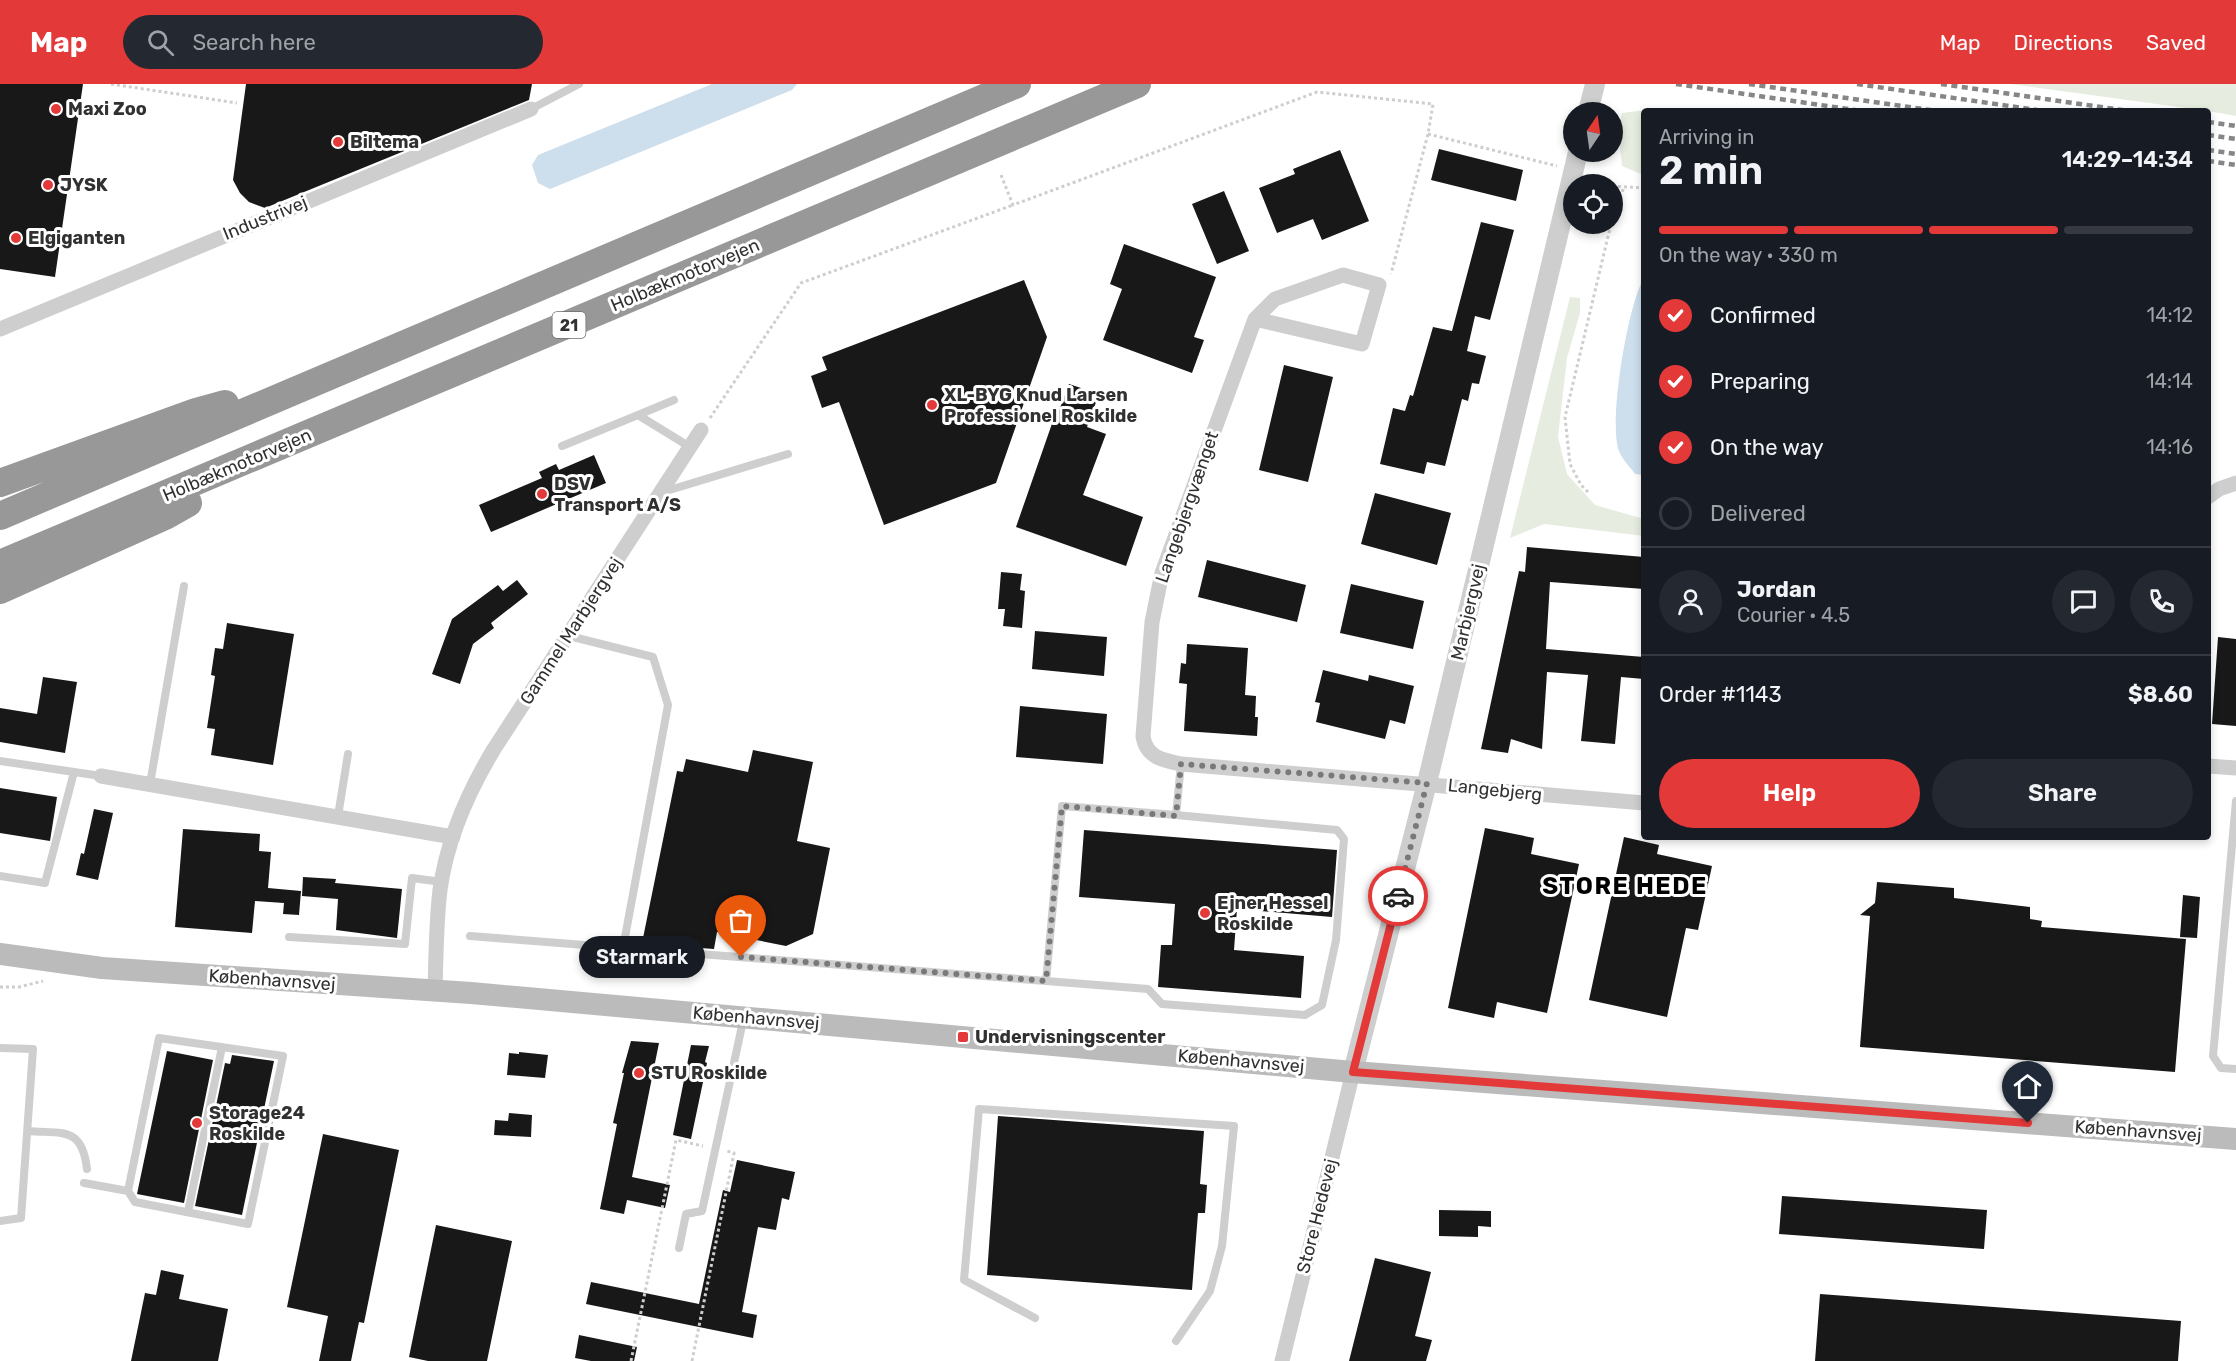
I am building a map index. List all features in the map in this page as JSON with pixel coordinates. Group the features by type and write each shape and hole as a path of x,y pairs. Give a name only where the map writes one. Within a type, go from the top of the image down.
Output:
{"highway":[{"path":"0,516 1017,84"},
{"name":"Holbækmotorvejen","path":"0,564 1137,84"},
{"path":"0,483 195,412 323,378"},
{"path":"0,590 165,516 308,435"}],"main road":[{"name":"Københavnsvej","path":"0,954 102,968 435,991 1353,1072 2236,1139"},
{"name":"Københavnsvej","path":"0,968 102,968"}],"street":[{"path":"1590,102 1595,84"},
{"name":"Industrivej","path":"0,329 531,109"},
{"name":"Marbjergvej","path":"1353,1072 1427,783 1576,162"},
{"name":"Langebjergvænget","path":"1173,763 1148,752 1143,736 1152,622 1162,573 1255,319 1275,299 1343,275 1379,285"},
{"path":"1255,319 1362,344 1379,285"},
{"name":"Gammel Marbjergvej","path":"435,991 438,912 442,882 453,837 472,788 482,768 701,430"},
{"path":"2211,495 2219,489 2236,483"},
{"name":"Langebjerg","path":"1173,763 1641,803"},
{"path":"2211,766 2236,768"},
{"path":"101,776 453,837"},
{"name":"Store Hedevej","path":"1281,1361 1353,1072"}],"lane":[{"path":"531,109 579,84"},
{"path":"562,446 674,400"},
{"path":"638,415 690,447"},
{"path":"661,493 788,454"},
{"path":"150,784 184,586"},
{"path":"569,636 653,657 668,705 623,948"},
{"path":"338,816 348,754"},
{"path":"0,761 101,776"},
{"path":"1173,763 1176,816"},
{"path":"0,876 45,883 74,772"},
{"path":"2236,801 2213,1056 2221,1068 2236,1069"},
{"path":"470,936 1148,989 1162,1004 1305,1015 1322,1005 1336,940 1344,839 1337,830 1062,806 1046,981"},
{"path":"289,938 405,944 412,878 442,882"},
{"path":"679,1248 686,1214 702,1211 743,1017"},
{"path":"159,1038 222,1047 283,1056 249,1224 135,1202 128,1191 159,1038"},
{"path":"188,1212 222,1047"},
{"path":"0,1048 33,1049 21,1218 0,1221"},
{"path":"1035,1318 964,1280 979,1109 1234,1126 1222,1246 1210,1291 1176,1341"},
{"path":"28,1131 71,1135 80,1142 85,1152 87,1169"},
{"path":"84,1183 128,1191"}],"path":[{"path":"111,84 237,103"},
{"path":"701,430 801,283 1317,92 1433,104 1428,134 1391,275 1379,285"},
{"path":"1428,134 1563,159"},
{"path":"1001,176 1013,205"},
{"path":"1623,190 1624,187 1641,188"},
{"path":"1588,492 1581,485 1570,464 1565,417 1609,234"},
{"path":"631,1361 676,1140 734,1153 692,1361"}],"shaded area":[{"path":"2010,84 2236,84 2236,116 2211,112 2211,108 2186,108"},
{"path":"1641,111 1641,174 1622,166 1623,113"},
{"path":"1570,297 1580,298 1580,313 1567,358 1558,437 1567,474 1595,505 1641,518 1641,536 1544,524 1510,538"}],"water":[{"path":"712,84 797,84 792,90 550,189 538,183 532,165 538,155"},
{"path":"1641,284 1641,475 1635,474 1620,454 1616,437 1621,363"}],"building":[{"path":"0,84 83,84 55,277 0,269"},
{"name":"Biltema","path":"246,84 532,84 529,100 265,208 249,202 240,193 233,180"},
{"path":"1439,149 1523,170 1516,201 1431,180"},
{"path":"1340,150 1369,221 1322,240 1313,219 1277,233 1259,188 1295,174 1293,169"},
{"path":"1224,191 1249,251 1217,264 1192,204"},
{"path":"1481,222 1514,230 1490,320 1475,316 1467,351 1486,356 1479,384 1472,383 1468,401 1462,399 1445,466 1427,462 1424,474 1380,464 1393,408 1405,411 1410,395 1413,396 1433,327 1452,331"},
{"path":"1124,244 1216,277 1194,337 1204,340 1192,373 1103,340 1122,289 1110,284"},
{"name":"XL-BYG Knud Larsen Professionel Roskilde","path":"1024,280 1047,337 996,483 884,525 839,402 822,408 811,376 827,370 822,357"},
{"path":"1284,365 1333,377 1308,482 1259,470"},
{"path":"1069,384 1099,394 1087,427 1106,434 1083,495 1143,517 1126,566 1016,527 1055,415 1057,416"},
{"name":"DSV Transport A/S","path":"594,455 606,483 491,532 479,505 542,478 539,472 556,464 559,470"},
{"path":"1375,493 1451,513 1437,565 1361,544"},
{"path":"1527,547 1641,557 1641,589 1550,582 1546,649 1641,657 1641,679 1621,677 1615,744 1581,741 1588,675 1547,672 1542,749 1511,739 1508,753 1481,749 1519,571 1525,572"},
{"path":"1207,560 1306,585 1297,622 1198,597"},
{"path":"1001,572 1022,574 1020,590 1025,591 1022,628 1003,626 1005,609 998,609"},
{"path":"517,580 528,594 491,623 494,628 473,644 460,684 432,674 452,619 498,585 503,591"},
{"path":"1351,584 1424,601 1413,649 1340,633"},
{"path":"227,623 294,634 273,765 211,755 215,729 207,728 215,676 211,675 215,648 223,649"},
{"path":"1035,631 1107,637 1104,676 1032,669"},
{"path":"2218,637 2236,639 2236,726 2212,724"},
{"path":"1187,644 1248,648 1245,695 1256,696 1257,736 1184,731 1187,684 1179,683 1181,663 1186,664"},
{"path":"1323,670 1368,681 1369,675 1414,686 1405,724 1390,720 1385,739 1316,722 1320,703 1315,702"},
{"path":"43,677 77,682 65,753 0,742 0,708 37,714"},
{"path":"1020,706 1107,714 1103,764 1016,757"},
{"path":"753,750 813,762 797,841 830,848 813,934 786,946 717,932 714,949 687,947 643,938 677,771 683,772 686,759 748,772"},
{"path":"0,788 57,797 50,841 0,833"},
{"path":"94,809 113,813 98,880 76,875 81,853 84,854"},
{"path":"1485,828 1534,838 1531,854 1579,864 1547,1013 1497,1002 1494,1018 1448,1008"},
{"path":"183,829 260,834 259,851 271,852 268,888 301,891 299,915 283,914 284,903 255,901 252,933 175,927"},
{"name":"Ejner Hessel Roskilde","path":"1084,830 1337,850 1332,917 1237,909 1234,950 1304,956 1301,998 1158,987 1161,945 1172,945 1175,904 1079,897"},
{"path":"1624,837 1659,845 1657,854 1712,866 1698,930 1686,928 1667,1017 1589,1000"},
{"path":"303,877 336,879 335,883 402,889 397,938 336,930 338,899 302,896"},
{"path":"1877,882 1954,888 1954,898 2030,907 2030,919 2042,921 2041,927 2186,939 2175,1072 1860,1047 1870,916 1860,915 1875,903"},
{"path":"2183,895 2200,897 2197,938 2180,937"},
{"path":"631,1041 659,1043 632,1177 670,1185 665,1208 627,1200 624,1214 600,1209 617,1124 613,1123 624,1073 622,1073"},
{"path":"691,1045 709,1046 691,1139 673,1135"},
{"path":"167,1051 213,1060 184,1203 137,1194"},
{"path":"519,1052 548,1055 545,1078 507,1075 509,1053 519,1054"},
{"path":"232,1055 274,1061 242,1215 195,1206 225,1063 230,1064"},
{"path":"509,1113 532,1115 531,1137 494,1135 495,1120 508,1121"},
{"path":"998,1116 1204,1131 1200,1184 1207,1185 1205,1213 1198,1213 1192,1290 987,1275"},
{"path":"323,1134 399,1150 364,1323 359,1322 351,1361 319,1361 328,1316 287,1307"},
{"path":"737,1160 795,1172 789,1200 782,1198 776,1230 758,1227 742,1312 757,1315 753,1338 586,1304 591,1282 699,1304 723,1190 730,1192"},
{"path":"1782,1196 1987,1210 1984,1249 1779,1234"},
{"path":"1439,1210 1491,1211 1491,1227 1478,1226 1478,1237 1439,1236"},
{"path":"436,1225 512,1241 487,1361 428,1361 409,1357"},
{"path":"1375,1258 1431,1272 1415,1336 1432,1340 1426,1361 1349,1361"},
{"path":"161,1270 184,1275 179,1299 228,1309 218,1361 131,1361 145,1293 156,1295"},
{"path":"1820,1294 2181,1321 2178,1361 1815,1361"},
{"path":"579,1335 637,1347 634,1361 591,1361 575,1358"}],"railway":[{"path":"1676,84 1841,108"},
{"path":"1749,84 1916,108"},
{"path":"1857,84 2023,108"},
{"path":"1941,84 2108,108"},
{"path":"2211,122 2236,126"},
{"path":"2211,135 2236,139"},
{"path":"2211,150 2236,154"},
{"path":"2211,161 2236,165"}],"way so far":[{"path":"741,957 1046,981 1062,806 1176,816 1181,764 1427,783 1398,896"}],"place":[{"name":"Maxi Zoo","path":"56,109"},
{"name":"Biltema","path":"338,142"},
{"name":"JYSK","path":"48,185"},
{"name":"Elgiganten","path":"16,238"},
{"name":"XL-BYG Knud Larsen Professionel Roskilde","path":"932,405"},
{"name":"DSV Transport A/S","path":"542,494"},
{"name":"Ejner Hessel Roskilde","path":"1205,913"},
{"name":"Starmark","path":"741,957"},
{"name":"Undervisningscenter","path":"963,1037"},
{"name":"STU Roskilde","path":"639,1073"},
{"name":"Storage24 Roskilde","path":"197,1123"}],"district":[{"name":"STORE HEDE","path":"1625,886"}],"route":[{"path":"1398,896 1353,1072 2028,1123"}]}
